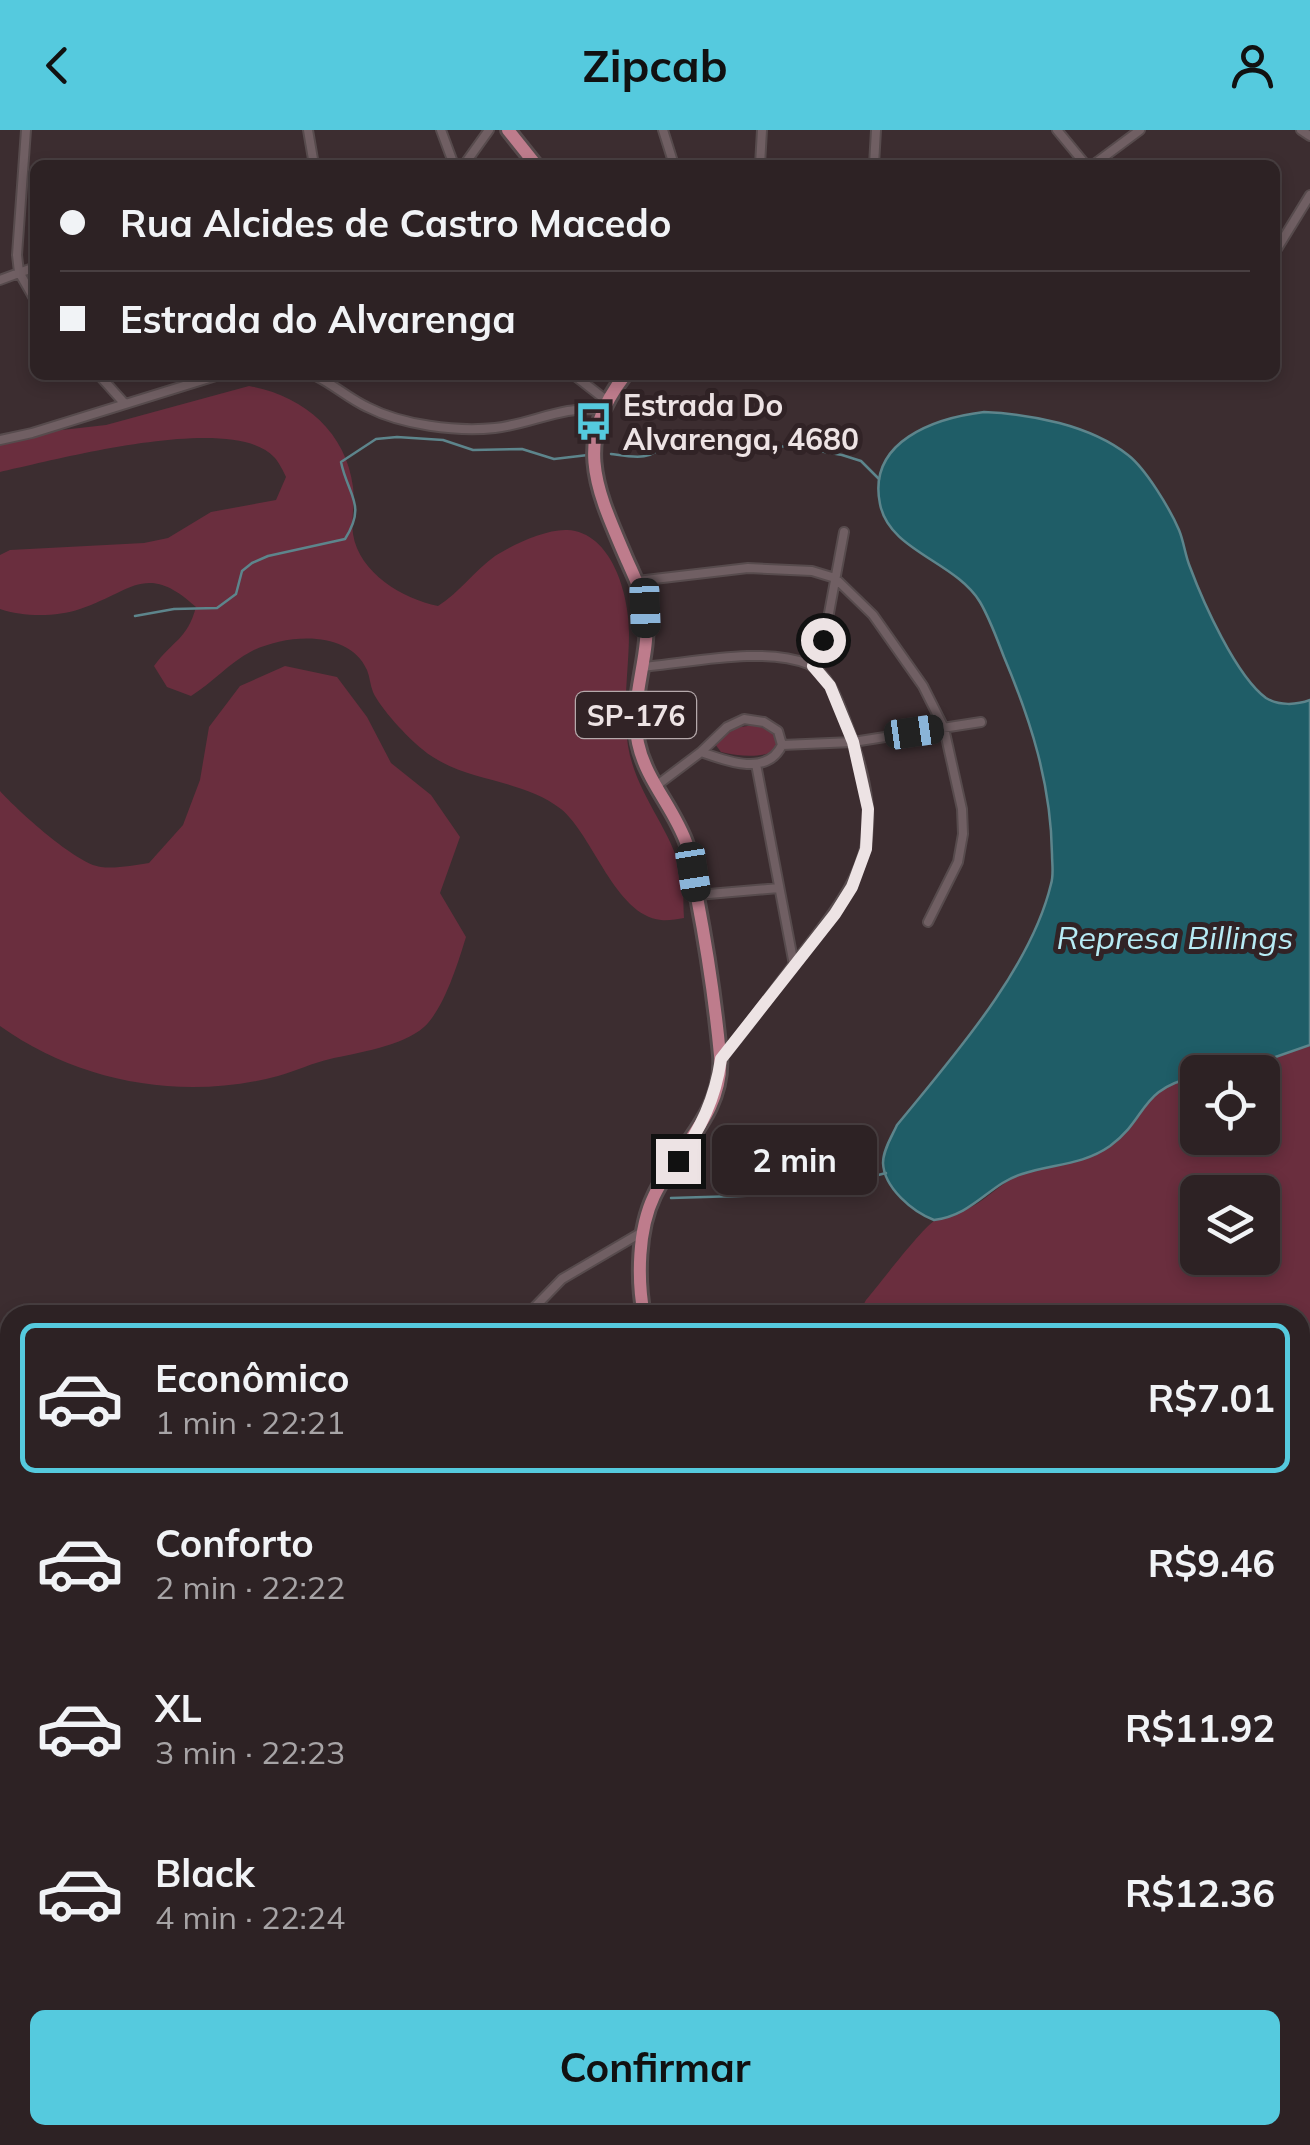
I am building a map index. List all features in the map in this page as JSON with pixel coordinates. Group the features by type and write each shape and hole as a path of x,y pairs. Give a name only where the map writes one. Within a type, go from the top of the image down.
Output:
{"main road":[{"path":"508,130 532,160"},
{"path":"604,405 622,380"},
{"name":"SP-176","path":"604,405 594,438 600,496 645,608 636,738 689,850 721,1059 707,1116 654,1196 644,1231 642,1305"}],"street":[{"path":"26,130 17,254 19,272 30,291"},
{"path":"308,130 313,160"},
{"path":"441,130 452,160"},
{"path":"468,160 489,130"},
{"path":"663,130 672,160"},
{"path":"760,160 762,130"},
{"path":"874,160 876,130"},
{"path":"1057,130 1084,160"},
{"path":"1096,160 1140,130"},
{"path":"1300,130 1310,136"},
{"path":"1280,244 1310,195"},
{"path":"0,280 30,269"},
{"path":"103,380 125,404"},
{"path":"0,440 203,380"},
{"path":"330,380 366,407 388,416 468,428 496,428 572,408 604,405"},
{"path":"579,380 604,405"},
{"path":"813,666 827,624 844,532"},
{"path":"636,580 748,568 812,570 835,578 873,615 923,686 944,728 962,809 958,862 928,922"},
{"path":"642,667 764,657 813,666 830,686 853,742 869,827 862,868 835,914 721,1059"},
{"path":"656,786 727,727 744,719 756,720 781,734 778,754 756,764 734,763 701,752"},
{"path":"782,745 853,742 980,722"},
{"path":"756,764 794,965"},
{"path":"697,895 780,888"},
{"path":"537,1305 562,1279 644,1231"}],"shaded area":[{"path":"249,386 303,407 331,433 349,467 357,548 373,572 411,597 438,606 495,556 549,532 583,533 606,553 621,584 628,617 628,746 638,780 676,856 682,877 684,918 661,920 630,904 561,809 528,791 455,768 422,749 382,706 367,670 346,647 316,639 266,645 244,656 191,696 167,687 154,666 184,633 196,607 164,586 138,584 61,614 30,615 0,609 0,555 10,550 144,543 168,538 211,512 276,500 286,477 274,457 252,444 221,439 142,443 0,472 0,437 106,425"},
{"path":"285,666 337,677 367,717 391,763 431,795 460,837 440,893 466,937 449,985 431,1019 415,1034 379,1048 278,1076 206,1087 133,1082 98,1073 31,1046 0,1026 0,791 48,835 90,864 113,868 149,863 183,825 200,780 209,727 240,686"},
{"path":"754,725 775,736 780,742 778,749 743,755 721,752 715,744 735,728"},
{"path":"1310,1045 1310,1305 863,1305 937,1219 973,1206 1017,1176 1100,1152 1123,1134 1154,1096 1178,1082 1180,1155 1280,1155 1280,1055"}],"water":[{"name":"Represa Billings","path":"965,415 1021,415 1059,423 1096,436 1128,455 1150,479 1170,511 1203,599 1243,673 1271,701 1288,704 1310,700 1310,1045 1280,1055 1180,1055 1180,1081 1154,1096 1110,1146 1078,1161 1010,1179 960,1212 934,1220 894,1190 885,1172 884,1153 897,1125 1008,980 1041,916 1053,869 1048,803 1031,729 987,615 969,588 896,533 880,504 879,482 894,449 926,427"}],"waterway":[{"path":"135,616 174,609 217,608 236,594 242,571 252,563 345,539 355,508 341,462 376,439 443,440 473,450 522,449 554,459 588,455"},
{"path":"611,454 648,455 665,442 796,447 861,461 879,479"},
{"path":"671,1198 805,1194 886,1173"}],"place":[{"name":"Estrada Do Alvarenga, 4680","path":"593,422"}],"route":[{"path":"678,1161 707,1116 721,1059 825,928 862,868 868,809 853,742 841,710 830,686 813,666 823,640"}]}
